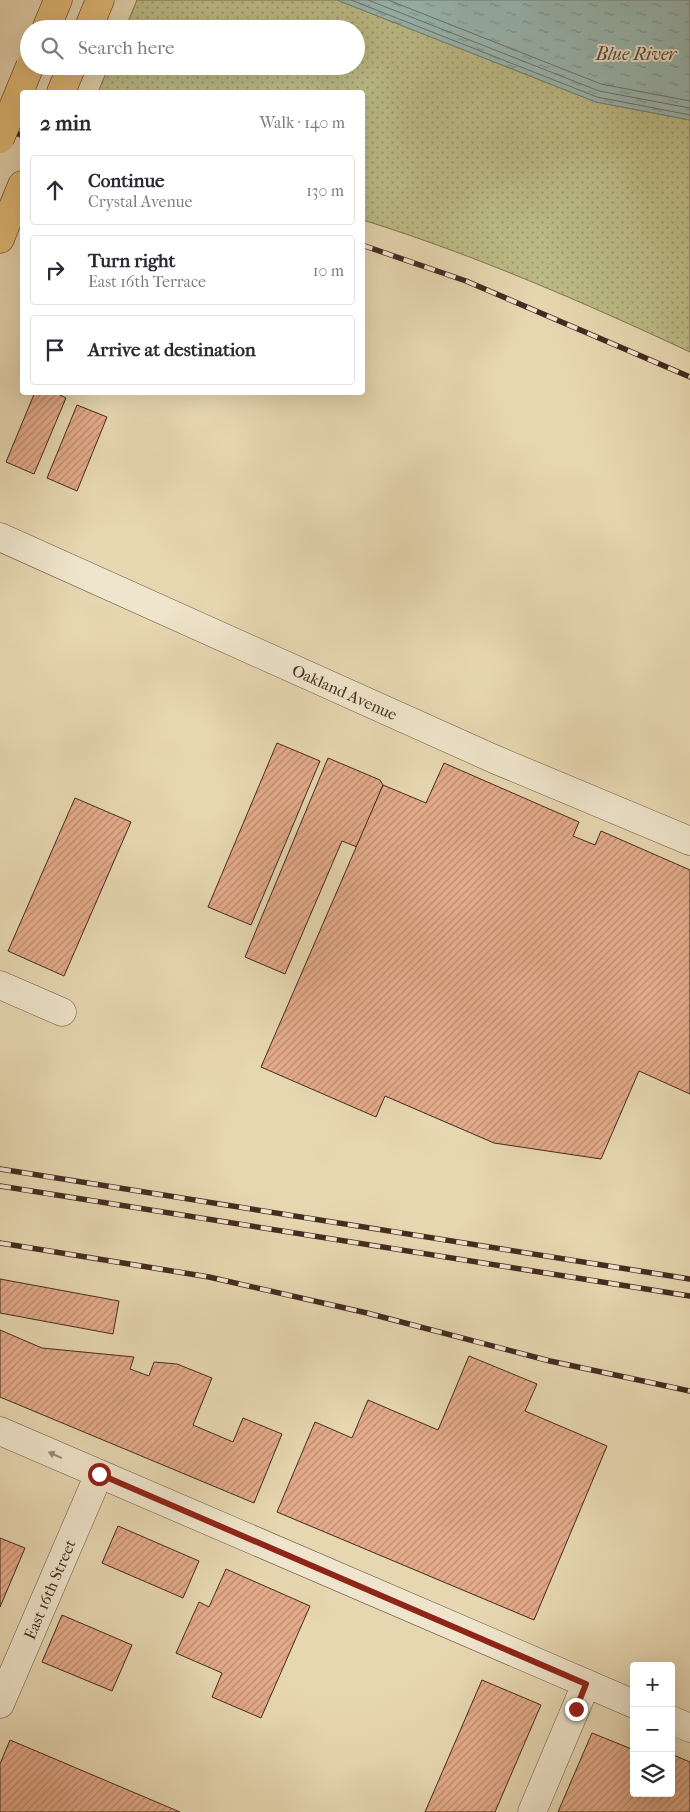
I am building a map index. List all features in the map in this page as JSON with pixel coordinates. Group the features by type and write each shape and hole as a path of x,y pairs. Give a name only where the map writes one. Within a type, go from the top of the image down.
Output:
{"main road":[{"path":"50,20 58,0"},
{"path":"92,20 100,0"},
{"path":"20,90 26,75"},
{"path":"62,90 68,75"},
{"path":"0,139 20,90"},
{"path":"0,239 20,190"}],"street":[{"name":"Oakland Avenue","path":"0,537 494,758 690,840"},
{"path":"0,985 62,1012"},
{"path":"0,1431 630,1702"},
{"name":"East 16th Street","path":"0,1704 99,1474"},
{"path":"532,1812 586,1684"},
{"path":"675,1722 690,1728"}],"green space":[{"path":"137,0 337,0 596,102 690,120 690,352 528,280 446,248 365,221 365,90 99,90 105,75 365,75 365,20 129,20"}],"water":[{"name":"Blue River","path":"337,0 690,0 690,120 596,102"}],"building":[{"path":"34,395 60,395 66,398 34,474 6,462"},
{"path":"77,405 107,417 77,491 47,478"},
{"path":"277,743 320,761 251,925 208,907"},
{"path":"328,758 380,780 383,785 357,847 342,841 285,974 245,957"},
{"path":"444,763 579,822 573,836 595,845 601,831 690,870 690,1094 639,1071 601,1159 494,1143 385,1096 376,1117 261,1067 383,785 426,803"},
{"path":"75,798 131,822 64,976 8,951"},
{"path":"0,1279 119,1301 113,1334 0,1313"},
{"path":"0,1330 42,1348 134,1357 130,1369 149,1376 154,1362 177,1364 212,1378 193,1425 233,1442 243,1418 282,1434 254,1503 0,1397"},
{"path":"469,1356 537,1384 525,1411 607,1446 534,1620 277,1512 315,1422 352,1438 368,1400 438,1430"},
{"path":"118,1526 199,1561 183,1598 102,1563"},
{"path":"0,1538 25,1548 0,1607"},
{"path":"226,1569 310,1606 261,1718 212,1697 222,1673 176,1653 199,1602 209,1607"},
{"path":"62,1615 132,1645 112,1691 42,1662"},
{"path":"482,1680 541,1705 495,1812 425,1812"},
{"path":"592,1733 630,1748 630,1797 675,1797 675,1756 690,1762 690,1812 558,1812"},
{"path":"10,1740 180,1812 0,1812 0,1764"}],"railway":[{"path":"0,129 20,134"},
{"path":"365,246 466,281 690,377"},
{"path":"0,1169 690,1279"},
{"path":"0,1186 690,1296"},
{"path":"0,1243 209,1277 367,1313 550,1361 690,1391"}],"route":[{"path":"99,1474 586,1684 576,1709"}]}
